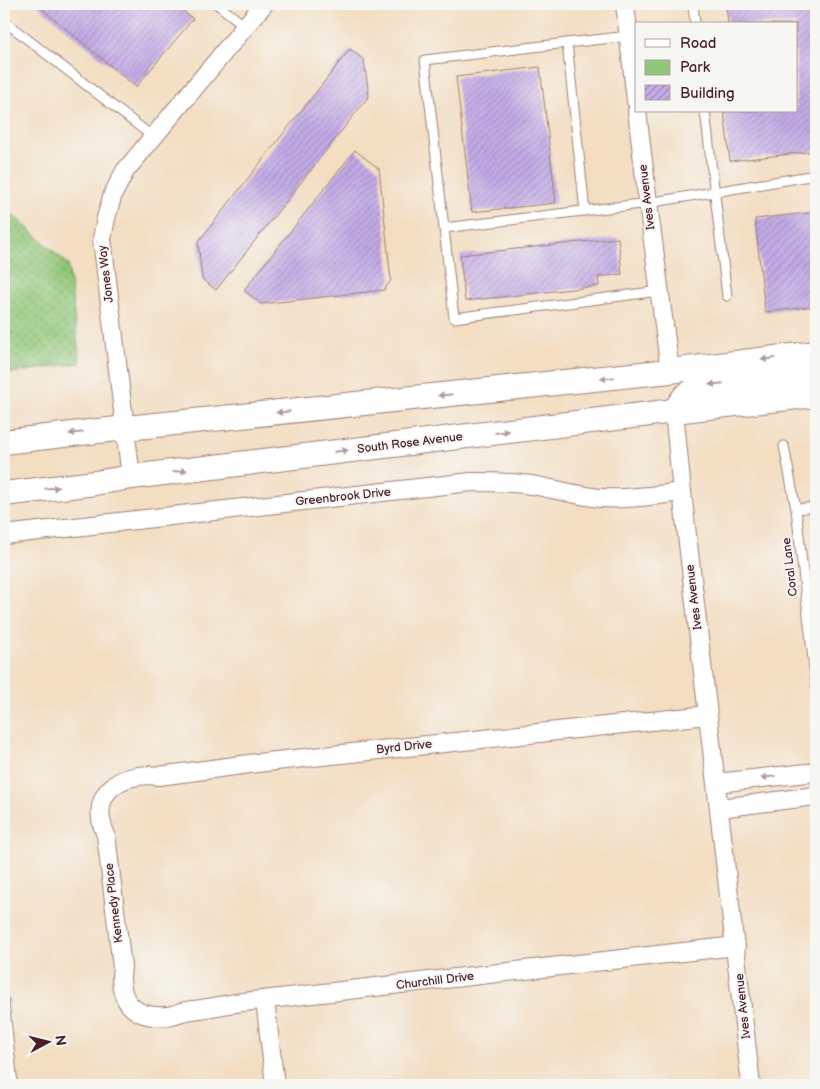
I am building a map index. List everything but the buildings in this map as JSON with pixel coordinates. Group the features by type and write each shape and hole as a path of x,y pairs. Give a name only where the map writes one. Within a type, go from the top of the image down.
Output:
{"main road":[{"path":"4,442 670,371 816,353"},
{"path":"674,411 685,396 703,385 816,373"},
{"name":"South Rose Avenue","path":"4,494 131,477 816,395"}],"street":[{"name":"Jones Way","path":"131,477 102,239 106,218 113,194 125,172 264,4"},
{"path":"625,4 635,92"},
{"name":"Ives Avenue","path":"637,112 670,371"},
{"name":"Ives Avenue","path":"674,411 751,1085"},
{"name":"Greenbrook Drive","path":"4,535 472,482 536,486 603,498 633,498 682,492"},
{"name":"Byrd Drive","path":"107,793 118,782 133,776 146,774 158,776 267,762 708,714"},
{"path":"717,783 816,772"},
{"name":"Kennedy Place","path":"107,793 102,805 101,817 110,863 122,967 120,980 122,992 128,1003 136,1010"},
{"path":"720,808 816,796"},
{"name":"Churchill Drive","path":"136,1010 152,1016 169,1016 181,1012 235,1003 736,946"},
{"path":"265,1000 275,1085"}],"lane":[{"path":"217,4 245,26"},
{"path":"693,4 695,22"},
{"path":"4,21 153,138"},
{"path":"629,36 425,60 454,318 659,291"},
{"path":"567,43 585,211"},
{"path":"705,112 727,296"},
{"path":"444,228 648,203 816,175"},
{"name":"Coral Lane","path":"784,446 796,509 816,686"},
{"path":"796,509 816,507"},
{"path":"4,1001 14,1085"}],"green space":[{"path":"4,207 68,264 80,363 4,374"}]}
